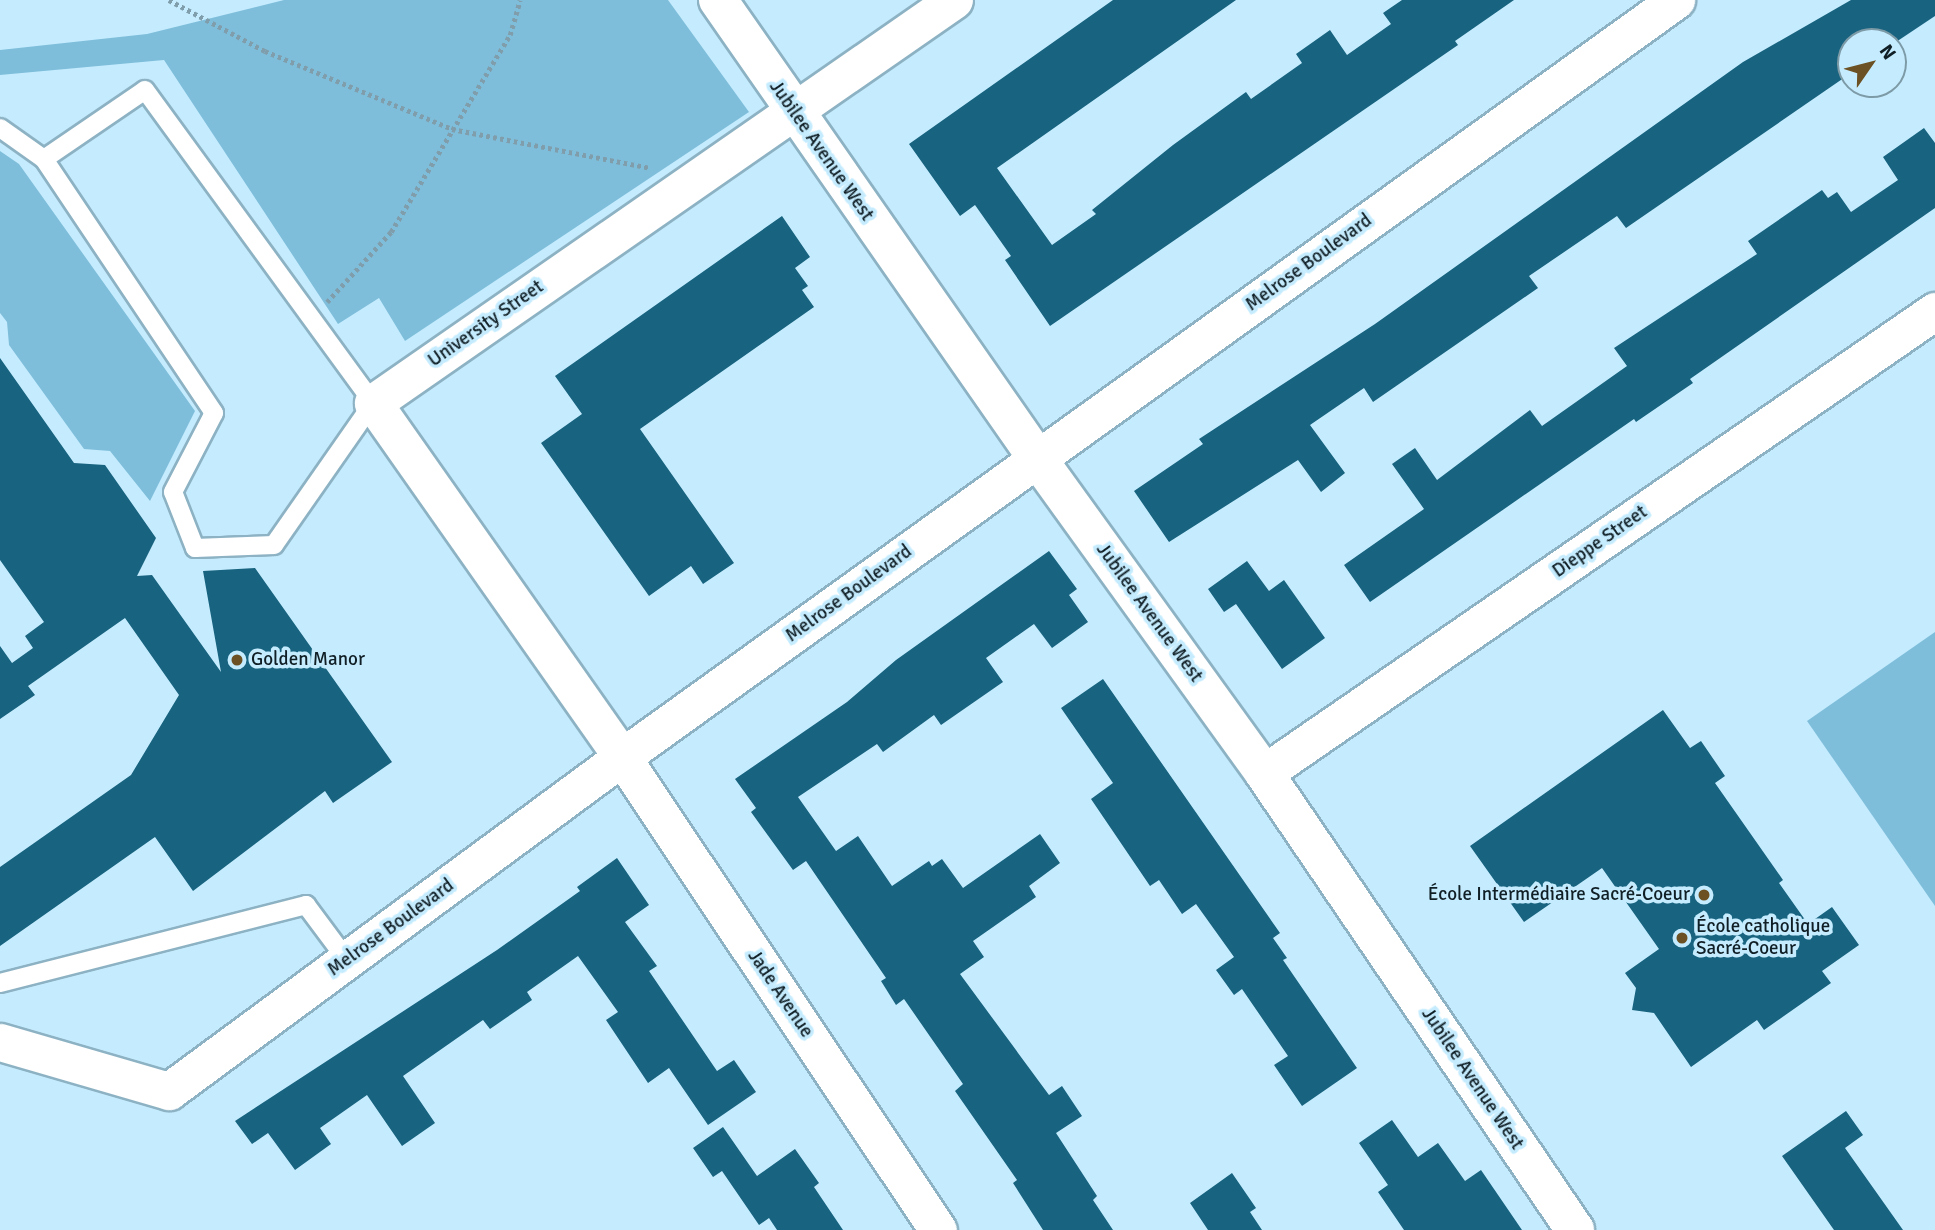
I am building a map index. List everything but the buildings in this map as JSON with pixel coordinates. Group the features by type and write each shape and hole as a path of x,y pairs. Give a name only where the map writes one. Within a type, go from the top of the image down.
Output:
{"main road":[{"name":"Jubilee Avenue West","path":"718,0 792,110 1037,458 1265,773 1575,1230"}],"street":[{"name":"University Street","path":"373,403 954,0"},
{"name":"Melrose Boulevard","path":"0,1042 169,1091 622,757 1676,0"},
{"name":"Dieppe Street","path":"1265,773 1935,311"},
{"path":"373,403 622,757"},
{"name":"Jade Avenue","path":"622,757 938,1230"}],"lane":[{"path":"0,128 44,159 214,413 173,492 195,548 274,545 373,403 145,90 44,159"},
{"path":"0,983 306,905 347,960"}],"path":[{"path":"169,0 265,51 452,130 603,162 700,174"},
{"path":"313,318 391,232 510,35 520,0"}],"shaded area":[{"path":"284,0 668,0 749,112 405,341 379,298 338,324 164,60 0,75 0,50 147,34"},
{"path":"0,151 19,164 195,411 150,501 110,451 84,449 9,345 7,322 0,313"},
{"path":"1935,632 1935,906 1807,721"}],"place":[{"name":"Golden Manor","path":"237,660"},
{"name":"École Intermédiaire Sacré-Coeur","path":"1704,895"},
{"name":"École catholique Sacré-Coeur","path":"1682,938"}]}
